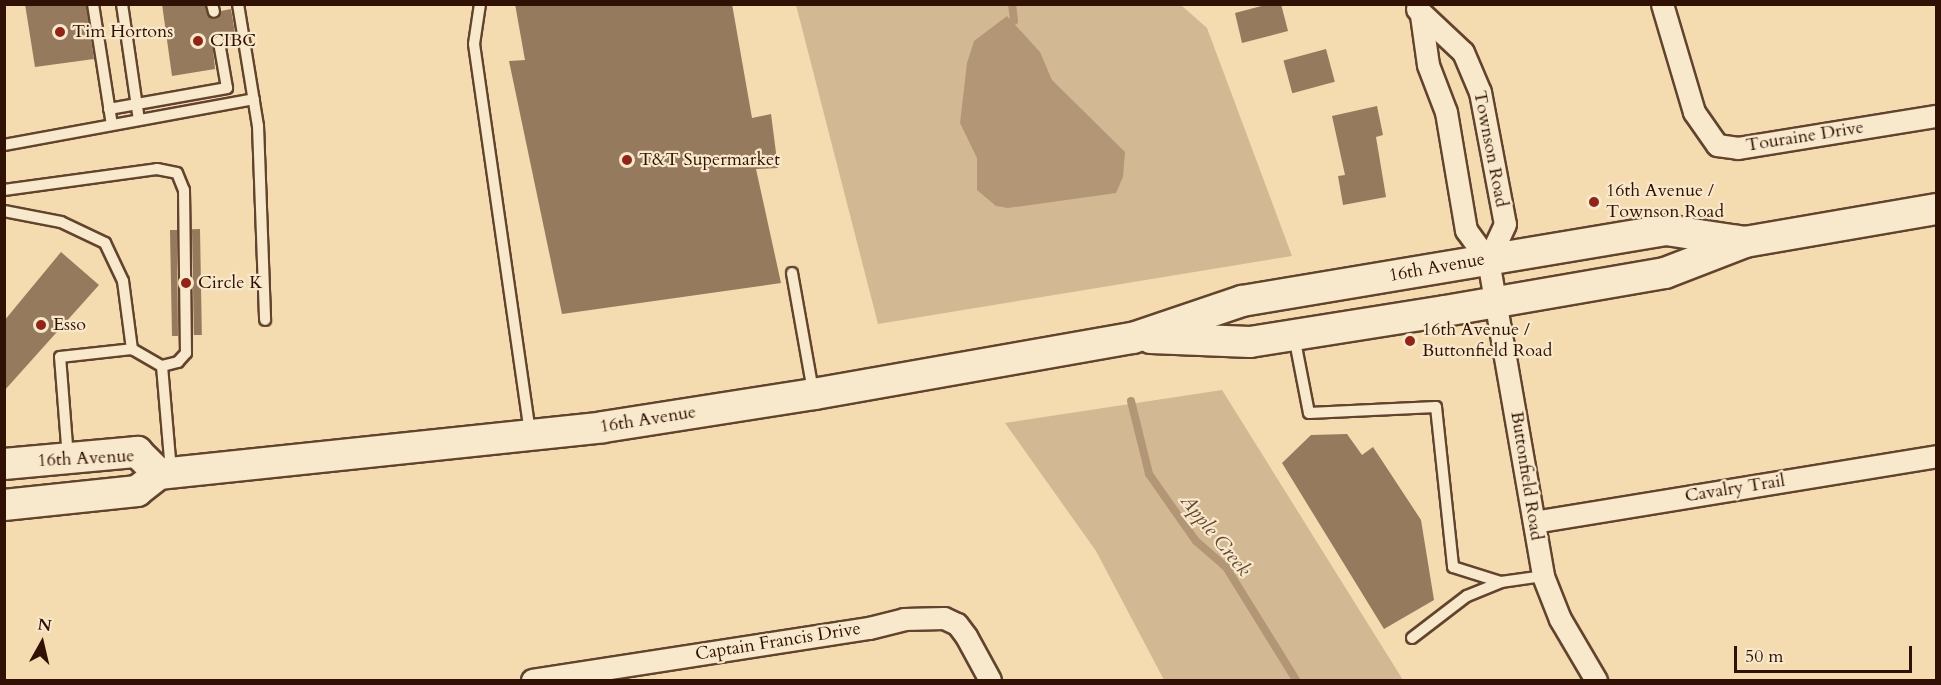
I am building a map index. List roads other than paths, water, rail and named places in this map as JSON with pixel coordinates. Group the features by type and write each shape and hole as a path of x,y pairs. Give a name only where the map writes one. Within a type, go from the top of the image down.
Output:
{"main road":[{"name":"16th Avenue","path":"1133,338 1250,342 1294,336 1665,273 1745,242 1936,209"},
{"name":"16th Avenue","path":"4,505 137,491 165,473 530,435 814,394 1133,338 1242,301 1666,230 1745,242"},
{"name":"16th Avenue","path":"4,464 137,452 165,473"}],"street":[{"name":"Touraine Drive","path":"1662,4 1694,112 1717,145 1738,148 1936,116"},
{"name":"Townson Road","path":"1417,10 1463,52 1480,92 1505,224 1488,260 1466,230 1446,112 1428,65 1417,10"},
{"name":"Buttonfield Road","path":"1488,260 1543,576 1560,619 1596,681"},
{"name":"Cavalry Trail","path":"1534,522 1936,456"},
{"name":"Captain Francis Drive","path":"532,681 869,628 904,619 944,618 957,624 966,636 990,681"}],"lane":[{"path":"93,4 112,125"},
{"path":"122,4 139,120"},
{"path":"238,4 258,126 265,320"},
{"path":"480,4 474,44 530,435"},
{"path":"109,108 227,88 219,42"},
{"path":"4,145 254,99"},
{"path":"4,190 157,170 177,173 184,190 186,353 178,362 162,366 132,349 60,357 68,459"},
{"path":"4,211 61,222 105,243 123,281 132,349"},
{"path":"792,273 814,394"},
{"path":"1294,336 1309,413 1436,407 1453,567 1502,582"},
{"path":"162,366 165,473"},
{"path":"1412,639 1467,596 1502,582 1543,576"}],"waterway":[{"name":"Apple Creek","path":"1012,4 1014,21"},
{"name":"Apple Creek","path":"1131,401 1149,474 1196,541 1226,567 1296,680"}],"place":[{"name":"Tim Hortons","path":"60,32"},
{"name":"CIBC","path":"198,41"},
{"name":"T&T Supermarket","path":"627,160"},
{"name":"16th Avenue / Townson Road","path":"1594,202"},
{"name":"Circle K","path":"186,283"},
{"name":"Esso","path":"41,325"},
{"name":"16th Avenue / Buttonfield Road","path":"1410,341"}]}
